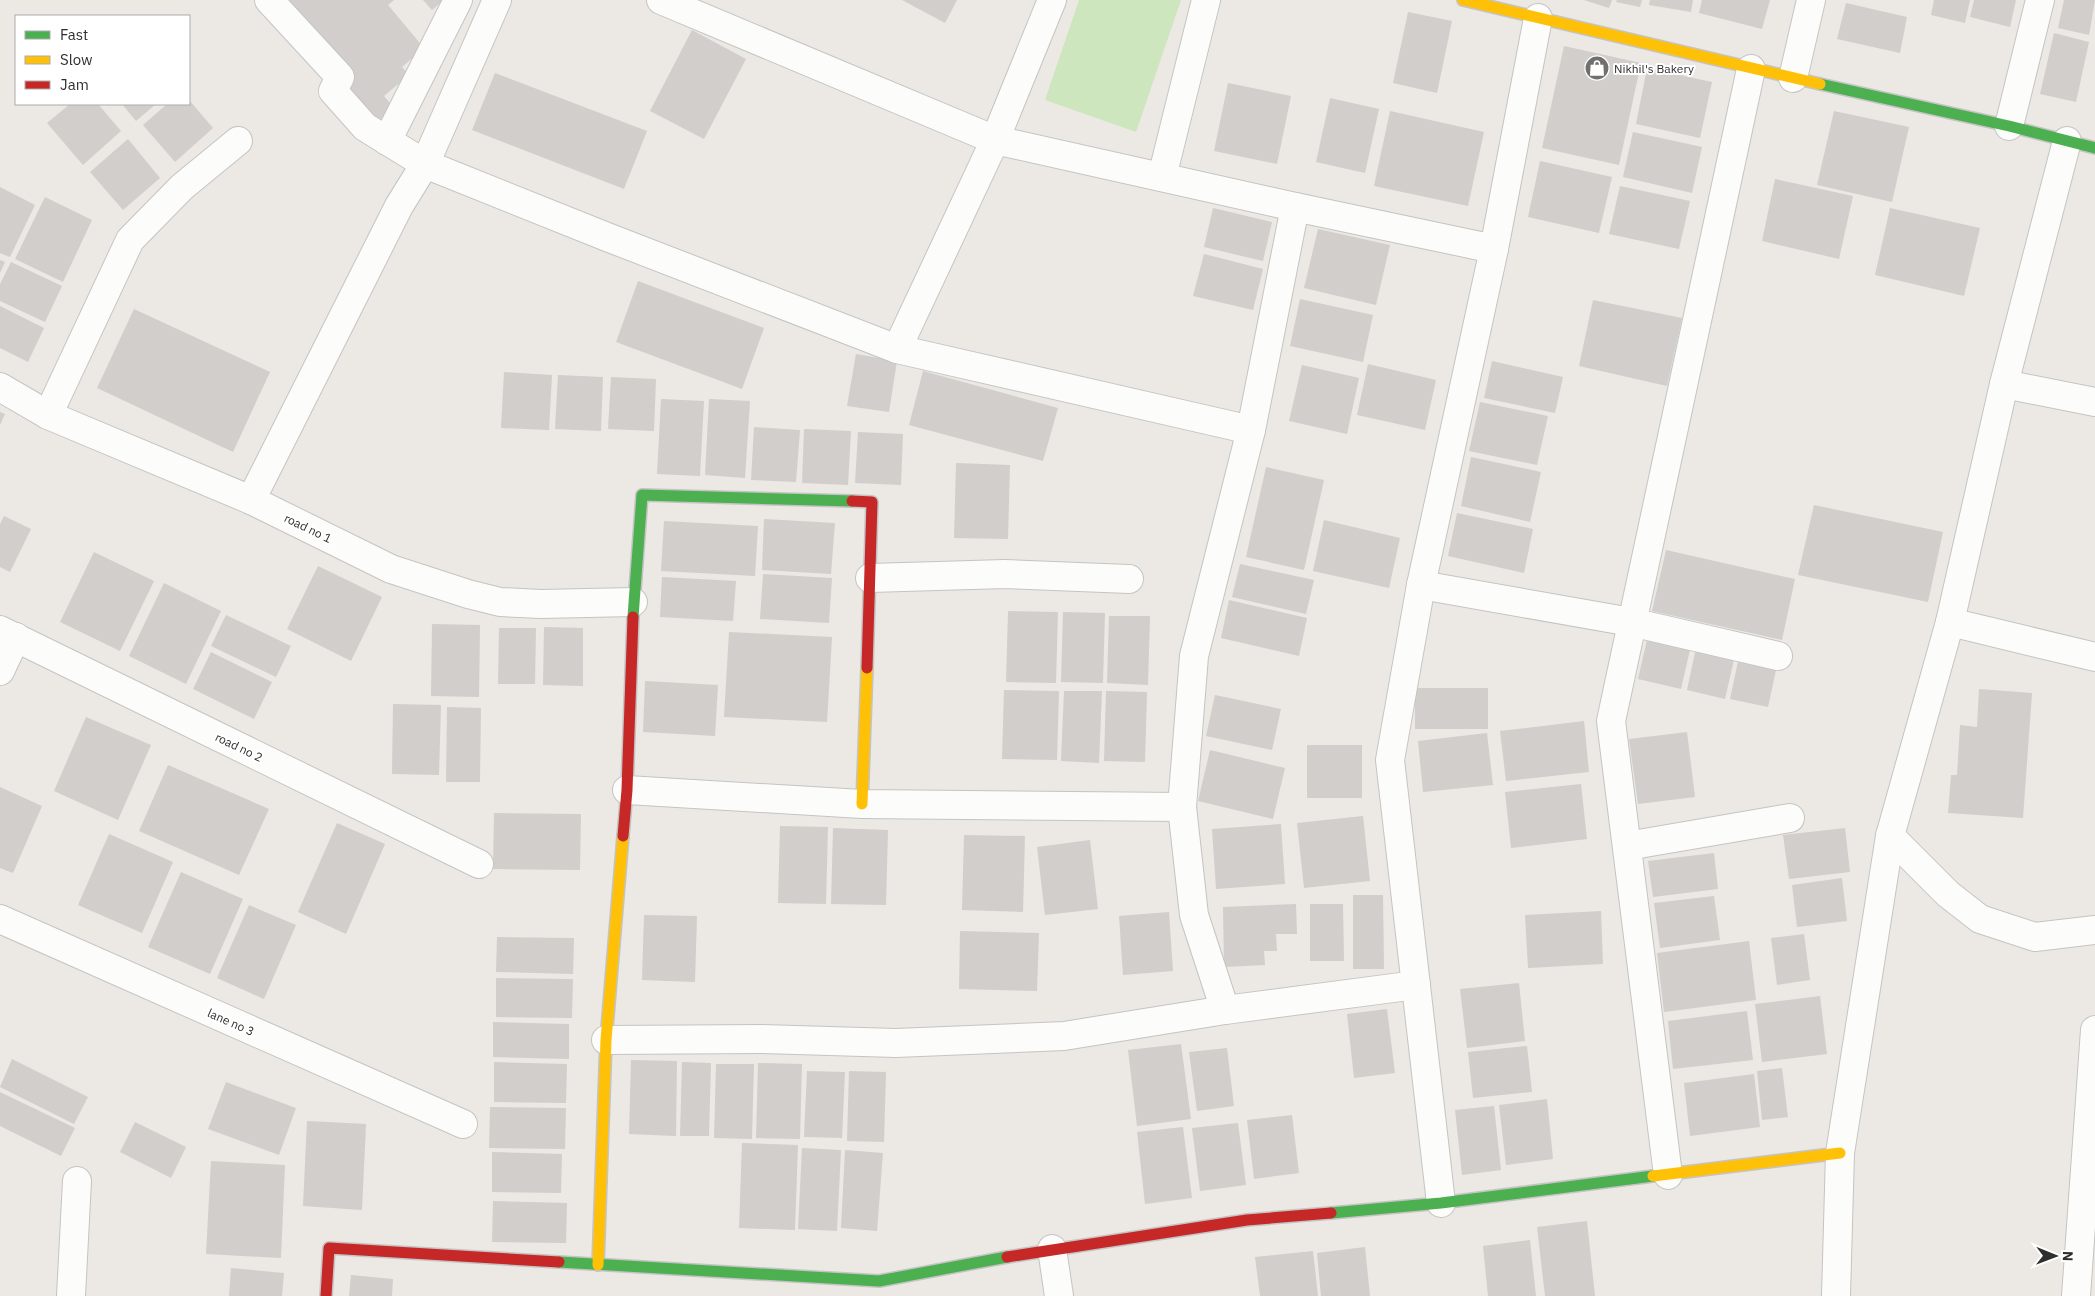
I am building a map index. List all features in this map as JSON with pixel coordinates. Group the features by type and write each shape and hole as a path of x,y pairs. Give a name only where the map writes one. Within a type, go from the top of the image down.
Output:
{"street":[{"path":"269,0 340,77 333,91 365,127 425,164 607,237 897,349 1251,430"},
{"path":"388,141 458,0"},
{"path":"251,500 399,206 425,164 497,0"},
{"path":"662,0 994,140 1494,249"},
{"path":"897,349 994,140 1052,0"},
{"path":"1162,177 1206,0"},
{"path":"1462,0 1751,69 2009,126 2095,148"},
{"path":"1793,78 1811,0"},
{"path":"2009,126 2040,0"},
{"path":"1442,1203 1390,760 1421,586 1494,249 1538,18"},
{"path":"1668,1175 1611,721 1751,69"},
{"path":"48,416 130,240 182,187 238,141"},
{"path":"1836,1296 1840,1153 1890,836 1950,622 2004,384 2067,142"},
{"path":"1225,1010 1194,914 1182,806 1194,656 1251,430 1296,207"},
{"path":"2004,384 2095,402"},
{"name":"road no 1","path":"0,386 48,416 251,500 391,569 468,594 500,602 540,604 633,602"},
{"path":"598,1265 606,1040 627,790 633,602 642,495 872,502 862,804"},
{"path":"870,578 1006,574 1129,579"},
{"path":"1421,586 1631,622 1778,656"},
{"path":"1950,622 2095,657"},
{"path":"0,671 8,634"},
{"name":"road no 2","path":"8,634 479,864"},
{"path":"627,790 862,804 1182,806"},
{"path":"1627,846 1790,818"},
{"path":"1890,836 1948,894 1980,919 2035,937 2095,930"},
{"name":"lane no 3","path":"0,920 463,1124"},
{"path":"606,1040 762,1039 896,1043 1054,1036 1225,1010 1416,985"},
{"path":"2076,1296 2092,1119 2095,1030"},
{"path":"326,1296 329,1248 879,1281 1052,1249 1248,1220 1442,1203 1840,1153"},
{"path":"71,1296 77,1181"},
{"path":"1052,1249 1059,1296"}],"green space":[{"path":"1079,0 1181,0 1136,132 1045,100"}],"building":[{"path":"288,0 394,0 388,5 424,48 402,67 409,75 384,96 394,108 377,122 341,83 350,75"},
{"path":"423,0 444,0 432,10"},
{"path":"902,0 957,0 945,23"},
{"path":"1584,0 1612,0 1609,8"},
{"path":"1617,0 1642,0 1640,7 1616,2"},
{"path":"1650,0 1693,0 1691,12 1649,5"},
{"path":"1702,0 1770,0 1762,29 1699,13"},
{"path":"1934,0 1970,0 1965,23 1931,15"},
{"path":"1974,0 2016,0 2010,27 1970,17"},
{"path":"2064,0 2095,0 2089,35 2058,28"},
{"path":"1846,3 1907,17 1900,53 1837,39"},
{"path":"1408,12 1452,21 1437,93 1393,83"},
{"path":"692,30 746,59 704,139 650,111"},
{"path":"2054,33 2089,42 2076,102 2040,94"},
{"path":"1564,46 1641,63 1619,165 1542,148"},
{"path":"1647,68 1712,82 1700,138 1636,124"},
{"path":"495,73 647,131 624,189 472,130"},
{"path":"1228,83 1291,96 1277,164 1214,151"},
{"path":"1330,98 1379,109 1365,173 1316,162"},
{"path":"190,101 213,128 175,162 143,125 166,105 190,105"},
{"path":"69,105 99,105 121,131 83,165 47,123"},
{"path":"123,105 155,105 136,121"},
{"path":"1390,111 1484,132 1468,206 1374,186"},
{"path":"1834,111 1909,127 1892,202 1817,185"},
{"path":"1633,132 1702,147 1692,193 1623,177"},
{"path":"128,139 160,178 123,210 90,172"},
{"path":"1540,161 1612,177 1599,233 1528,217"},
{"path":"1775,179 1853,196 1839,259 1762,241"},
{"path":"1620,186 1690,201 1679,249 1609,234"},
{"path":"0,187 35,205 10,257 0,253"},
{"path":"45,197 92,220 63,282 15,259"},
{"path":"1213,208 1272,222 1263,261 1204,247"},
{"path":"1890,208 1980,228 1964,296 1875,275"},
{"path":"1318,229 1390,245 1376,305 1304,288"},
{"path":"1204,254 1263,269 1253,310 1193,296"},
{"path":"0,260 5,262 0,273"},
{"path":"11,262 62,286 45,322 0,301 0,284"},
{"path":"638,281 764,328 742,389 616,342"},
{"path":"1300,299 1373,315 1363,362 1290,346"},
{"path":"1593,300 1682,318 1667,386 1579,366"},
{"path":"0,306 44,328 28,362 0,348"},
{"path":"134,309 270,372 233,452 97,388"},
{"path":"856,354 897,361 889,412 847,406"},
{"path":"1492,361 1563,377 1555,413 1484,398"},
{"path":"1368,364 1436,380 1425,430 1357,415"},
{"path":"1302,365 1359,378 1347,434 1289,421"},
{"path":"923,371 1058,408 1043,461 909,425"},
{"path":"504,372 552,375 549,430 501,428"},
{"path":"558,375 603,377 601,431 555,429"},
{"path":"611,377 656,379 654,431 608,429"},
{"path":"661,399 704,401 700,476 657,474"},
{"path":"709,399 750,401 745,478 705,475"},
{"path":"1480,402 1548,416 1537,465 1469,451"},
{"path":"0,412 5,414 0,425"},
{"path":"754,427 800,430 796,482 751,480"},
{"path":"804,429 851,431 848,485 802,483"},
{"path":"858,432 903,434 901,485 855,483"},
{"path":"1471,457 1541,472 1530,522 1461,506"},
{"path":"956,463 1010,465 1008,539 954,538"},
{"path":"1266,467 1324,480 1304,570 1246,557"},
{"path":"1814,505 1943,532 1928,602 1798,575"},
{"path":"1457,513 1533,529 1524,573 1448,556"},
{"path":"4,516 31,529 10,572 0,567 0,524"},
{"path":"764,519 835,523 831,574 762,570"},
{"path":"1324,520 1400,538 1389,588 1313,571"},
{"path":"664,521 758,526 755,576 661,571"},
{"path":"1666,550 1795,579 1782,640 1652,611"},
{"path":"94,552 154,581 120,651 60,622"},
{"path":"1240,564 1314,580 1306,614 1232,597"},
{"path":"318,566 382,597 351,661 287,629"},
{"path":"763,574 832,578 829,623 760,619"},
{"path":"662,577 736,581 733,621 660,617"},
{"path":"164,583 221,611 186,684 129,656"},
{"path":"1229,600 1307,618 1299,656 1221,638"},
{"path":"1008,611 1058,612 1056,683 1006,682"},
{"path":"1063,612 1105,613 1103,683 1061,682"},
{"path":"226,615 291,646 276,677 211,646"},
{"path":"1109,616 1150,616 1148,685 1107,683"},
{"path":"432,624 480,625 479,697 431,696"},
{"path":"544,627 583,628 583,686 543,685"},
{"path":"499,628 536,628 535,684 498,684"},
{"path":"1649,631 1692,641 1681,689 1638,679"},
{"path":"729,632 832,637 827,722 724,717"},
{"path":"1697,643 1736,651 1725,699 1687,690"},
{"path":"211,652 272,682 254,719 193,689"},
{"path":"1740,652 1778,661 1768,707 1730,699"},
{"path":"645,681 718,685 715,736 643,732"},
{"path":"1415,688 1488,688 1488,729 1415,729"},
{"path":"1979,689 2032,693 2023,818 1948,813 1951,775 1957,775 1960,725 1977,727"},
{"path":"1004,690 1059,691 1057,760 1002,759"},
{"path":"1064,691 1102,691 1099,763 1061,761"},
{"path":"1106,691 1147,692 1145,762 1104,761"},
{"path":"1215,695 1281,709 1272,750 1206,736"},
{"path":"393,704 441,705 439,775 392,774"},
{"path":"447,707 481,708 480,782 446,782"},
{"path":"86,717 151,745 118,820 54,791"},
{"path":"1584,721 1589,772 1506,781 1500,731"},
{"path":"1687,732 1695,797 1638,804 1629,739"},
{"path":"1487,733 1493,785 1423,792 1418,741"},
{"path":"1307,745 1362,745 1362,798 1307,798"},
{"path":"1210,750 1285,768 1273,819 1198,801"},
{"path":"168,765 269,809 239,875 139,831"},
{"path":"1581,784 1587,839 1511,848 1505,792"},
{"path":"0,787 42,806 13,873 0,868"},
{"path":"494,813 581,814 580,870 493,869"},
{"path":"1363,816 1370,881 1304,888 1297,823"},
{"path":"337,823 385,844 346,934 298,912"},
{"path":"1281,824 1285,884 1216,889 1212,829"},
{"path":"780,826 828,827 826,904 778,903"},
{"path":"833,828 888,830 886,905 831,904"},
{"path":"1845,828 1850,872 1789,879 1783,835"},
{"path":"109,834 173,862 142,933 78,905"},
{"path":"964,835 1025,836 1023,912 962,910"},
{"path":"1090,840 1098,909 1045,915 1037,847"},
{"path":"1714,853 1718,889 1653,897 1648,861"},
{"path":"181,872 243,899 210,974 148,947"},
{"path":"1842,878 1847,921 1797,927 1792,885"},
{"path":"1353,895 1383,895 1384,969 1353,969"},
{"path":"1714,896 1720,940 1660,948 1654,903"},
{"path":"1296,904 1297,934 1276,934 1277,951 1264,951 1265,965 1224,967 1223,907"},
{"path":"1310,904 1343,904 1344,961 1310,961"},
{"path":"249,905 296,925 264,999 217,978"},
{"path":"1601,911 1603,964 1528,968 1525,915"},
{"path":"1169,912 1173,971 1123,975 1119,916"},
{"path":"644,915 697,916 695,982 642,980"},
{"path":"960,931 1039,933 1037,991 959,989"},
{"path":"1804,934 1810,980 1777,985 1771,938"},
{"path":"497,937 574,938 573,974 496,972"},
{"path":"1749,941 1756,1000 1664,1012 1657,953"},
{"path":"496,978 573,979 572,1018 496,1017"},
{"path":"1519,983 1525,1041 1467,1048 1460,989"},
{"path":"1820,996 1827,1054 1762,1062 1755,1004"},
{"path":"1387,1009 1395,1073 1354,1078 1347,1014"},
{"path":"1747,1011 1753,1060 1673,1069 1668,1021"},
{"path":"493,1022 569,1024 569,1059 493,1057"},
{"path":"1181,1044 1191,1119 1137,1126 1128,1050"},
{"path":"1527,1046 1532,1092 1473,1098 1468,1052"},
{"path":"1227,1048 1234,1106 1197,1111 1189,1052"},
{"path":"12,1059 88,1097 74,1124 0,1087"},
{"path":"631,1060 677,1061 676,1136 629,1134"},
{"path":"494,1062 567,1064 566,1103 494,1102"},
{"path":"682,1062 711,1063 709,1136 680,1136"},
{"path":"758,1063 802,1064 800,1139 756,1138"},
{"path":"716,1064 754,1064 752,1139 714,1138"},
{"path":"1782,1068 1788,1117 1762,1120 1757,1071"},
{"path":"807,1071 845,1072 842,1138 804,1137"},
{"path":"849,1071 886,1072 884,1142 847,1141"},
{"path":"1754,1074 1760,1127 1690,1136 1684,1083"},
{"path":"226,1082 296,1108 279,1155 208,1129"},
{"path":"0,1092 75,1128 61,1156 0,1126"},
{"path":"1547,1099 1553,1159 1506,1165 1499,1105"},
{"path":"1494,1106 1501,1170 1462,1175 1455,1110"},
{"path":"490,1107 566,1108 565,1149 489,1148"},
{"path":"1292,1115 1299,1173 1254,1179 1247,1120"},
{"path":"307,1121 366,1124 362,1210 303,1206"},
{"path":"135,1122 186,1147 171,1178 120,1152"},
{"path":"1238,1123 1246,1185 1200,1191 1192,1128"},
{"path":"1183,1127 1192,1198 1145,1204 1137,1132"},
{"path":"742,1143 798,1145 795,1230 739,1228"},
{"path":"802,1148 841,1150 837,1231 798,1229"},
{"path":"845,1150 883,1153 877,1231 841,1228"},
{"path":"492,1152 562,1154 561,1193 492,1192"},
{"path":"211,1161 285,1165 281,1258 206,1254"},
{"path":"493,1201 567,1203 566,1243 492,1242"},
{"path":"1587,1221 1595,1296 1545,1296 1537,1227"},
{"path":"1530,1240 1536,1296 1488,1296 1483,1246"},
{"path":"1365,1247 1370,1296 1321,1296 1317,1253"},
{"path":"1313,1251 1318,1296 1260,1296 1255,1257"},
{"path":"231,1268 284,1273 282,1296 229,1296"},
{"path":"351,1275 393,1279 392,1296 349,1296"}],"traffic: fast":[{"path":"1820,84 2009,126 2095,148"},
{"path":"633,617 642,495 852,501"},
{"path":"1331,1213 1441,1203 1653,1176"},
{"path":"559,1262 879,1281 1007,1257"}],"traffic: slow":[{"path":"1463,0 1820,84"},
{"path":"862,804 867,668"},
{"path":"598,1265 606,1040 623,836"},
{"path":"1653,1176 1840,1153"}],"traffic: jam":[{"path":"852,501 872,502 867,668"},
{"path":"623,836 627,790 633,617"},
{"path":"1007,1257 1247,1220 1331,1213"},
{"path":"326,1296 329,1248 559,1262"}],"place":[{"name":"Nikhil's Bakery","path":"1597,68"}]}
